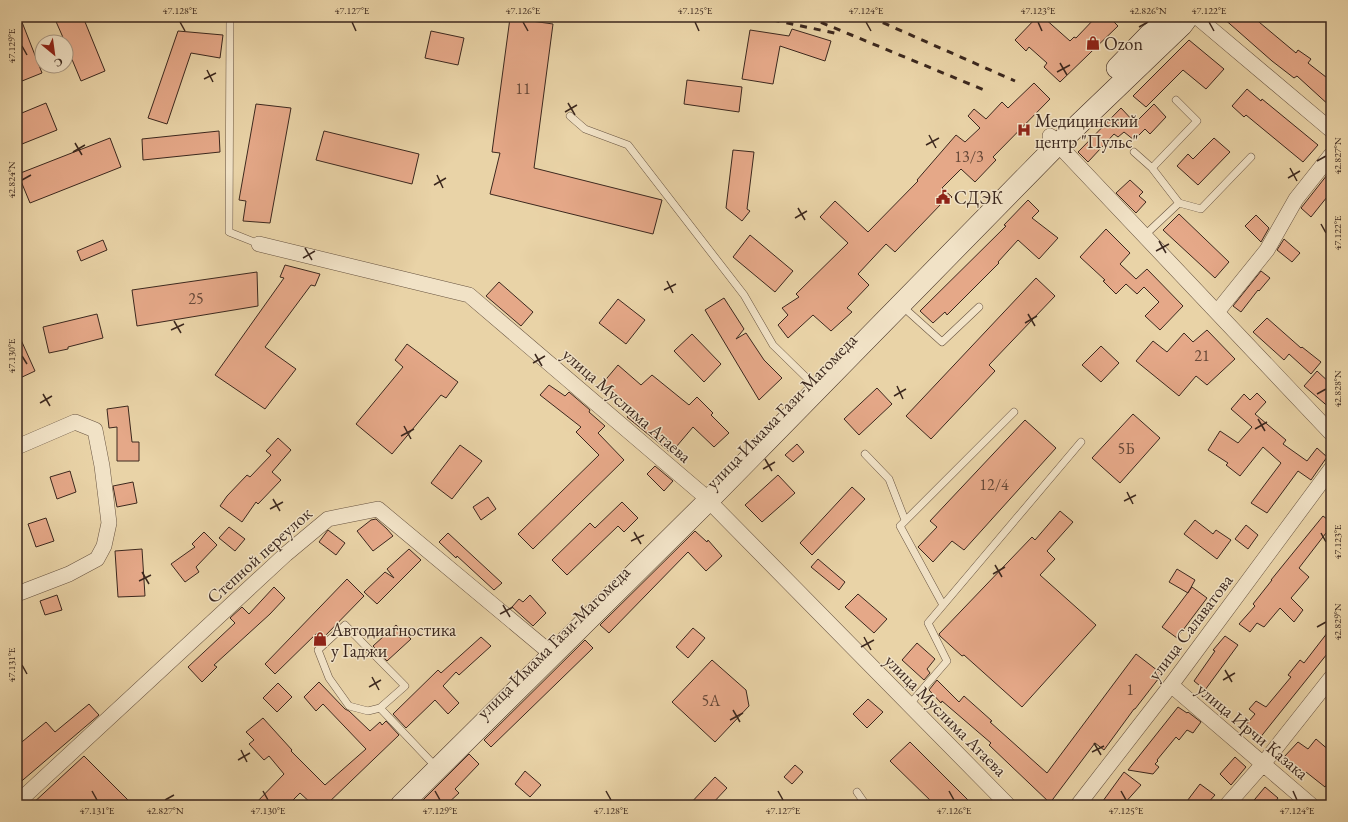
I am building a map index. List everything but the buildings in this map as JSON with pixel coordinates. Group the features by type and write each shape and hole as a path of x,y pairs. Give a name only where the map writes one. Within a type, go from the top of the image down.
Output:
{"main road":[{"name":"улица Имама Гази-Магомеда","path":"390,805 435,765 547,650 704,497 1054,140 1149,35 1182,19"},
{"path":"814,385 901,304 1054,140"},
{"path":"401,805 435,765 704,497"}],"street":[{"path":"1182,19 1331,130"},
{"path":"1054,140 1331,433"},
{"path":"1217,312 1267,250 1296,199 1331,155"},
{"name":"улица Муслима Атаева","path":"259,244 469,295 704,497 1008,805"},
{"path":"17,447 75,422 94,430 102,466 109,523 104,546 97,559 69,574 17,594"},
{"name":"улица Салаватова","path":"1078,805 1171,685 1331,469"},
{"name":"Степной переулок","path":"17,803 286,554 328,519 378,510 547,650"},
{"path":"1227,805 1263,764 1331,678"},
{"name":"улица Ирчи Казака","path":"1171,685 1311,805"}],"lane":[{"path":"230,17 229,232 259,244"},
{"path":"1152,168 1197,121 1176,100"},
{"path":"570,116 585,129 628,145 744,295 773,345 814,385"},
{"path":"1134,152 1152,168 1179,203 1201,209 1251,157"},
{"path":"1145,235 1179,203"},
{"path":"901,304 942,342 979,307"},
{"path":"943,605 900,526 1014,412"},
{"path":"909,705 947,661 928,623 1082,442"},
{"path":"865,454 889,479 905,520"},
{"path":"345,624 405,686 380,708 368,711 349,706 329,678 318,650 345,624"},
{"path":"380,708 435,765"},
{"path":"857,792 866,805"}],"railway":[{"path":"759,17 839,34"},
{"path":"808,17 989,92"},
{"path":"870,17 1015,81"}],"place":[{"name":"Ozon","path":"1093,43"},
{"name":"Медицинский центр \"Пульс\"","path":"1024,130"},
{"name":"СДЭК","path":"943,197"},
{"name":"Автодиагностика у Гаджи","path":"320,639"}]}
